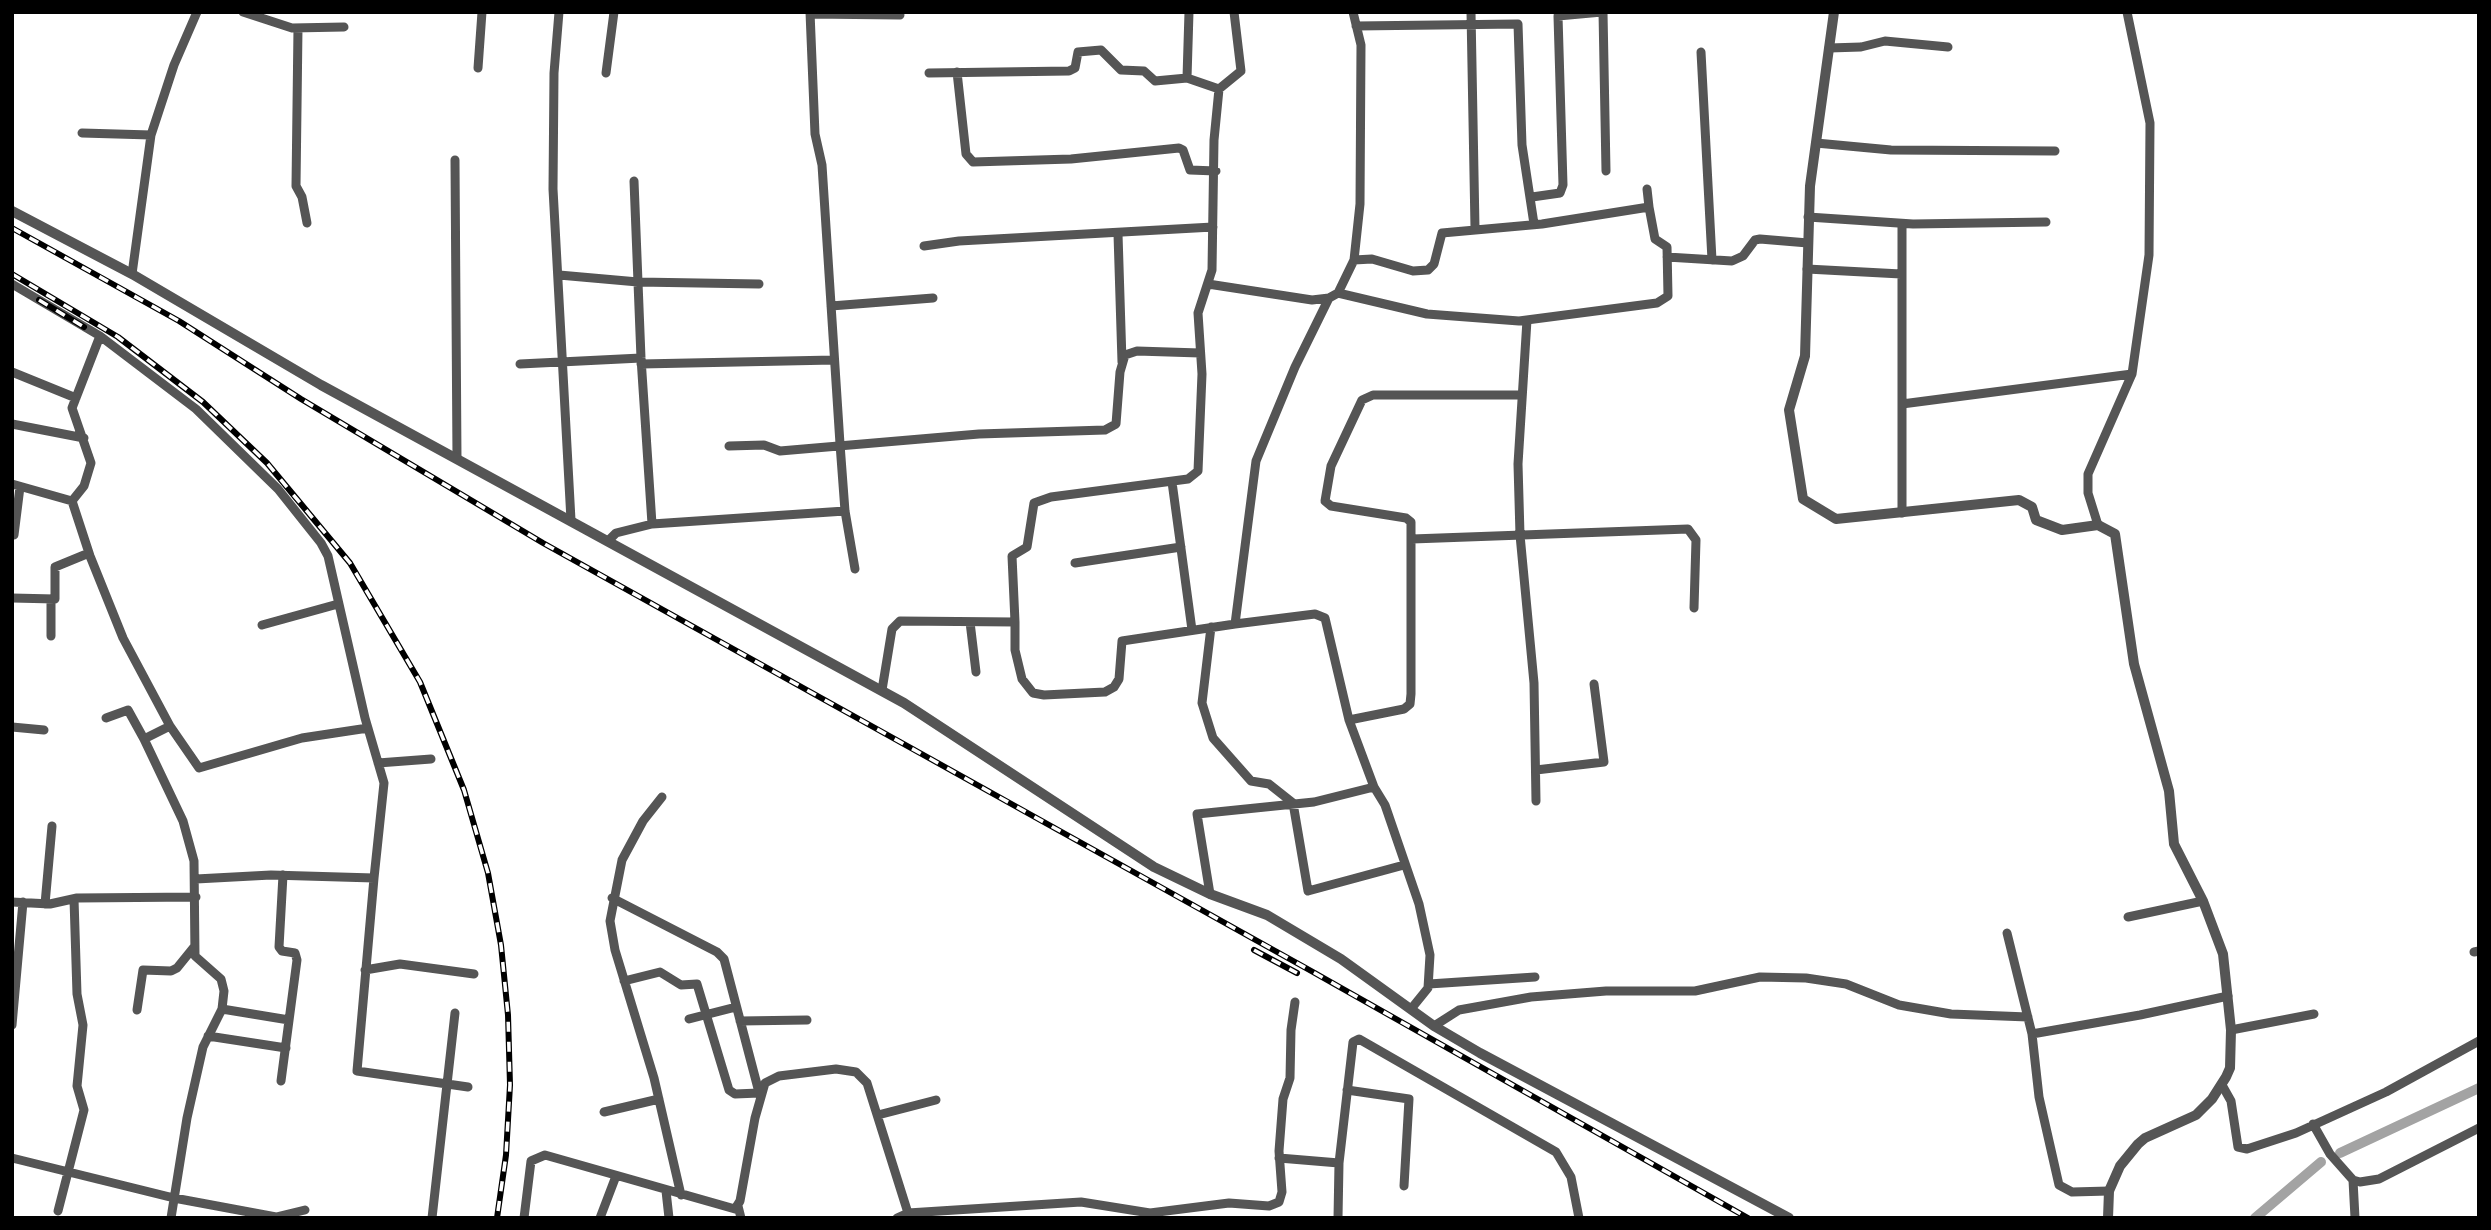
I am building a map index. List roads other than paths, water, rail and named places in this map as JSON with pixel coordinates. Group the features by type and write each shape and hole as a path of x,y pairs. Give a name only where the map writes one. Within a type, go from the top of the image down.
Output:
{"street":[{"path":"132,274 151,135 174,65 197,12"},
{"path":"243,12 298,29 344,27"},
{"path":"478,68 482,12"},
{"path":"559,12 554,73 553,188 570,520"},
{"path":"606,73 614,12"},
{"path":"1187,78 1189,12"},
{"path":"1234,12 1241,71 1219,89 1215,128 1212,270 1198,313 1198,471 1188,479 1051,497 1034,503 1027,547 1012,556 1016,650 1023,679 1033,693 1044,695 1105,692 1119,679 1122,641 1211,627 1322,615 1328,626 1349,720 1374,787 1385,805 1426,934 1430,955 1429,984 1425,995 1410,1009"},
{"path":"1235,624 1256,461 1295,368 1354,260 1360,204 1361,45 1353,12"},
{"path":"1532,197 1560,193 1563,185 1558,16 1602,12 1606,171"},
{"path":"1834,12 1808,217 1805,356 1790,411 1803,499 1836,519 2019,500 2032,507 2036,520 2062,530 2098,525 2115,534 2134,664 2169,791 2174,844 2203,901 2223,954 2231,1030 2230,1068 2222,1086 2196,1115 2138,1144 2120,1166 2109,1191 2108,1218"},
{"path":"2098,525 2088,493 2088,474 2132,374 2149,255 2150,123 2127,12"},
{"path":"855,569 845,511 822,165 815,134 810,13 900,15"},
{"path":"1356,26 1407,27 1471,17 1518,23 1522,145 1534,224"},
{"path":"1471,17 1475,228"},
{"path":"298,29 296,186 302,197 307,223"},
{"path":"1829,48 1861,47 1885,41 1948,47"},
{"path":"929,73 1069,71 1075,68 1078,52 1101,50 1121,70 1144,71 1155,81 1187,78 1219,89"},
{"path":"1701,52 1712,260"},
{"path":"957,72 966,154 973,162 1071,159 1179,148 1183,150 1190,170 1216,171"},
{"path":"82,133 151,135"},
{"path":"1816,143 1884,150 2055,151"},
{"path":"455,160 457,459"},
{"path":"634,181 641,361 652,524"},
{"path":"1208,284 1312,300 1334,295 1427,314 1527,320 1663,301 1668,296 1666,245 1655,239 1647,189"},
{"path":"1354,260 1372,259 1413,271 1427,270 1434,264 1442,233 1534,224 1650,207"},
{"path":"12,211 132,274 281,362 882,690 1154,867 1210,894 1267,915 1341,959 1434,1026 1789,1218"},
{"path":"1808,217 1902,224 2046,222"},
{"path":"1902,224 1902,513"},
{"path":"924,246 959,241 1213,227"},
{"path":"729,446 764,445 780,451 979,434 1105,430 1116,424 1122,363 1118,234"},
{"path":"1667,257 1739,259 1755,240 1808,243"},
{"path":"1807,270 1901,274"},
{"path":"559,275 638,282 759,284"},
{"path":"12,284 100,336 196,409 278,489 328,556 368,728 384,783 357,1071 468,1087"},
{"path":"831,306 933,298"},
{"path":"1527,320 1520,395 1520,535 1534,683 1536,801"},
{"path":"72,500 84,486 91,463 72,408 100,336"},
{"path":"1122,363 1125,355 1137,351 1200,353"},
{"path":"520,364 834,360"},
{"path":"12,372 76,398"},
{"path":"1902,404 2132,374"},
{"path":"1349,720 1395,712 1410,704 1411,522 1406,518 1331,506 1325,501 1331,466 1362,400 1373,395 1520,395"},
{"path":"12,424 84,438"},
{"path":"1172,482 1192,630"},
{"path":"14,535 16,486 72,500"},
{"path":"72,500 89,553 123,638 170,726 200,768 295,739 368,728"},
{"path":"609,540 616,533 652,524 845,511"},
{"path":"1412,539 1688,529 1696,540 1694,608"},
{"path":"1075,563 1181,547"},
{"path":"12,598 57,598 55,567 89,553"},
{"path":"51,600 51,636"},
{"path":"262,625 338,604"},
{"path":"882,690 892,629 900,621 1015,622"},
{"path":"970,622 976,672"},
{"path":"1211,627 1202,703 1213,738 1251,781 1269,783 1293,803 1307,891 1404,865"},
{"path":"1536,770 1604,762 1594,684"},
{"path":"106,718 128,710 183,821 197,879 194,947 200,962 221,979 224,991 222,1009 208,1036 187,1118 171,1218"},
{"path":"144,739 170,726"},
{"path":"12,727 44,730"},
{"path":"378,763 431,759"},
{"path":"1210,894 1197,814 1314,802 1374,787"},
{"path":"662,797 631,839 612,898 612,936 659,1099 681,1195"},
{"path":"45,904 52,826"},
{"path":"197,879 283,875 374,878"},
{"path":"281,1081 297,960 295,953 282,951 279,947 283,875"},
{"path":"12,902 45,904 74,899 196,897"},
{"path":"612,898 717,952 726,965 760,1096"},
{"path":"58,1211 84,1110 77,1086 83,1025 77,994 74,899"},
{"path":"2129,917 2203,901"},
{"path":"12,1025 23,902"},
{"path":"2007,933 2032,1034 2039,1097 2059,1185 2073,1192 2109,1191"},
{"path":"136,1010 143,970 171,971 177,968 194,947"},
{"path":"365,970 400,964 474,974"},
{"path":"624,981 660,971 681,985 694,983 729,1090 735,1094 760,1096"},
{"path":"1429,984 1535,977"},
{"path":"1434,1026 1459,1010 1531,997 1606,990 1695,991 1760,977 1806,978 1846,984 1899,1005 1951,1014 2028,1017"},
{"path":"2032,1034 2228,996"},
{"path":"897,1218 1081,1202 1141,1215 1229,1203 1269,1206 1279,1202 1282,1195 1279,1158 1283,1099 1290,1078 1291,1030 1296,1002"},
{"path":"689,1019 736,1007"},
{"path":"222,1009 289,1020"},
{"path":"432,1218 438,1185 445,1083 455,1013"},
{"path":"2231,1030 2314,1014"},
{"path":"740,1021 807,1020"},
{"path":"208,1036 286,1048"},
{"path":"1338,1218 1339,1163 1347,1090 1353,1042 1359,1039 1556,1152 1571,1177 1579,1218"},
{"path":"2222,1086 2231,1101 2240,1149 2254,1148 2386,1092 2479,1041"},
{"path":"741,1218 738,1206 765,1083 779,1076 836,1069 856,1072 867,1083 914,1215"},
{"path":"1347,1090 1409,1099 1404,1186"},
{"path":"604,1112 659,1099"},
{"path":"878,1115 936,1100"},
{"path":"2313,1124 2337,1163 2353,1180 2367,1182 2379,1179 2479,1128"},
{"path":"524,1218 531,1161 545,1155 724,1208 738,1206"},
{"path":"12,1158 174,1198 276,1217 305,1210"},
{"path":"1279,1158 1339,1163"},
{"path":"600,1218 616,1176"},
{"path":"2353,1180 2355,1218"},
{"path":"666,1191 669,1218"}],"waterway":[{"path":"2340,1153 2479,1088"},
{"path":"2255,1218 2321,1162"}],"railway":[{"path":"12,228 179,321 301,399 543,543 1748,1218"},
{"path":"12,274 118,337 203,402 267,463 350,563 420,682 464,790 488,873 501,945 508,1015 510,1085 506,1155 497,1218"},
{"path":"39,300 84,327"},
{"path":"1254,950 1297,973"}]}
